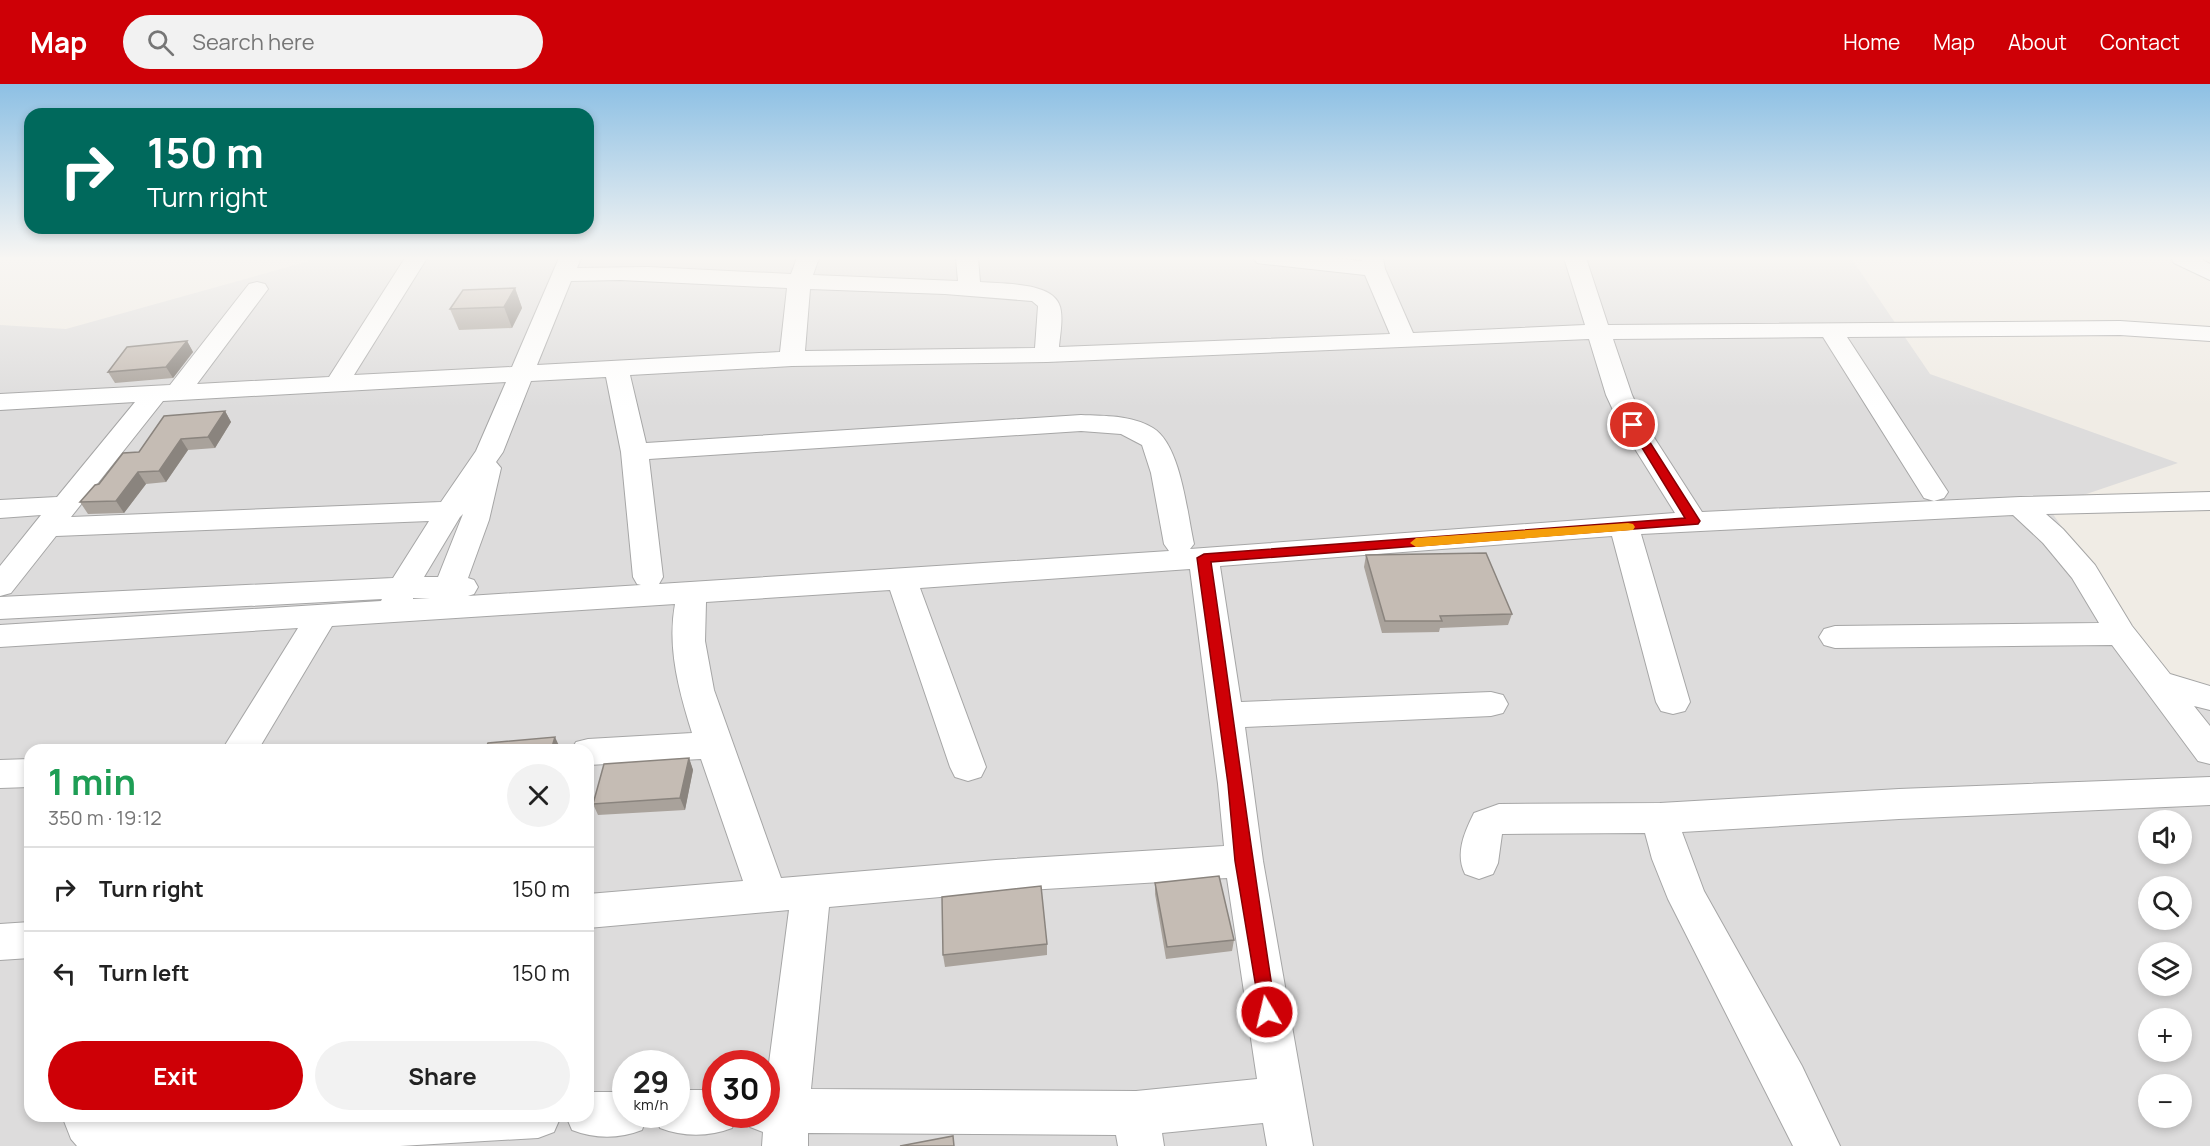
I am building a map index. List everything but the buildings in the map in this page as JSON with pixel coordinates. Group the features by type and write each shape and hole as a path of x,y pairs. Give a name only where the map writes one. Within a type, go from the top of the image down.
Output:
{"street":[{"path":"0,586 57,516 241,308"},
{"path":"337,383 385,308"},
{"path":"0,636 321,617 397,599 489,452 549,308"},
{"path":"792,359 796,308"},
{"path":"1047,355 1049,308"},
{"path":"1391,308 1405,341"},
{"path":"1590,308 1613,379 1628,415 1688,513"},
{"path":"0,402 792,359 1047,355 1598,332 2120,327 2210,334"},
{"path":"1830,330 1934,492"},
{"path":"616,367 635,452 648,577"},
{"path":"635,452 1081,423 1129,427 1142,433 1156,444 1192,551 1226,715 1244,861 1290,1146"},
{"path":"446,598 486,480 489,452"},
{"path":"0,608 692,594 902,580 1192,551 1934,492 2210,485"},
{"path":"446,598 648,577 1192,551 1624,527 1688,513 2210,501"},
{"path":"2020,506 2053,536 2084,572 2121,634 2210,751"},
{"path":"0,509 57,516 450,511"},
{"path":"1624,527 1673,702"},
{"path":"902,580 968,767"},
{"path":"692,594 687,614 689,642 699,700 768,896"},
{"path":"244,744 321,617"},
{"path":"1835,638 2121,634"},
{"path":"2160,683 2210,698"},
{"path":"1226,715 1348,708 1491,704"},
{"path":"594,752 714,745"},
{"path":"0,774 24,773"},
{"path":"1479,863 1482,834 1487,824 1499,819 1660,818 1911,803 2210,791"},
{"path":"1660,818 1664,840 1678,876 1709,939 1802,1111 1817,1146"},
{"path":"594,910 996,876 1244,861"},
{"path":"780,1115 811,893"},
{"path":"0,942 24,940"},
{"path":"780,1122 1138,1129 1281,1099"},
{"path":"594,1114 612,1114"},
{"path":"86,1122 94,1131 120,1143 139,1144 337,1127 428,1122"}],"shaded area":[{"path":"143,308 1885,308 1930,374 2178,463 2048,507 2173,686 2210,695 2210,1146 0,1146 0,325 66,329"}],"slow traffic":[{"path":"1416,543 1628,527"}],"route":[{"path":"1267,1012 1244,861 1236,784 1204,558 1694,521 1633,425"}]}
